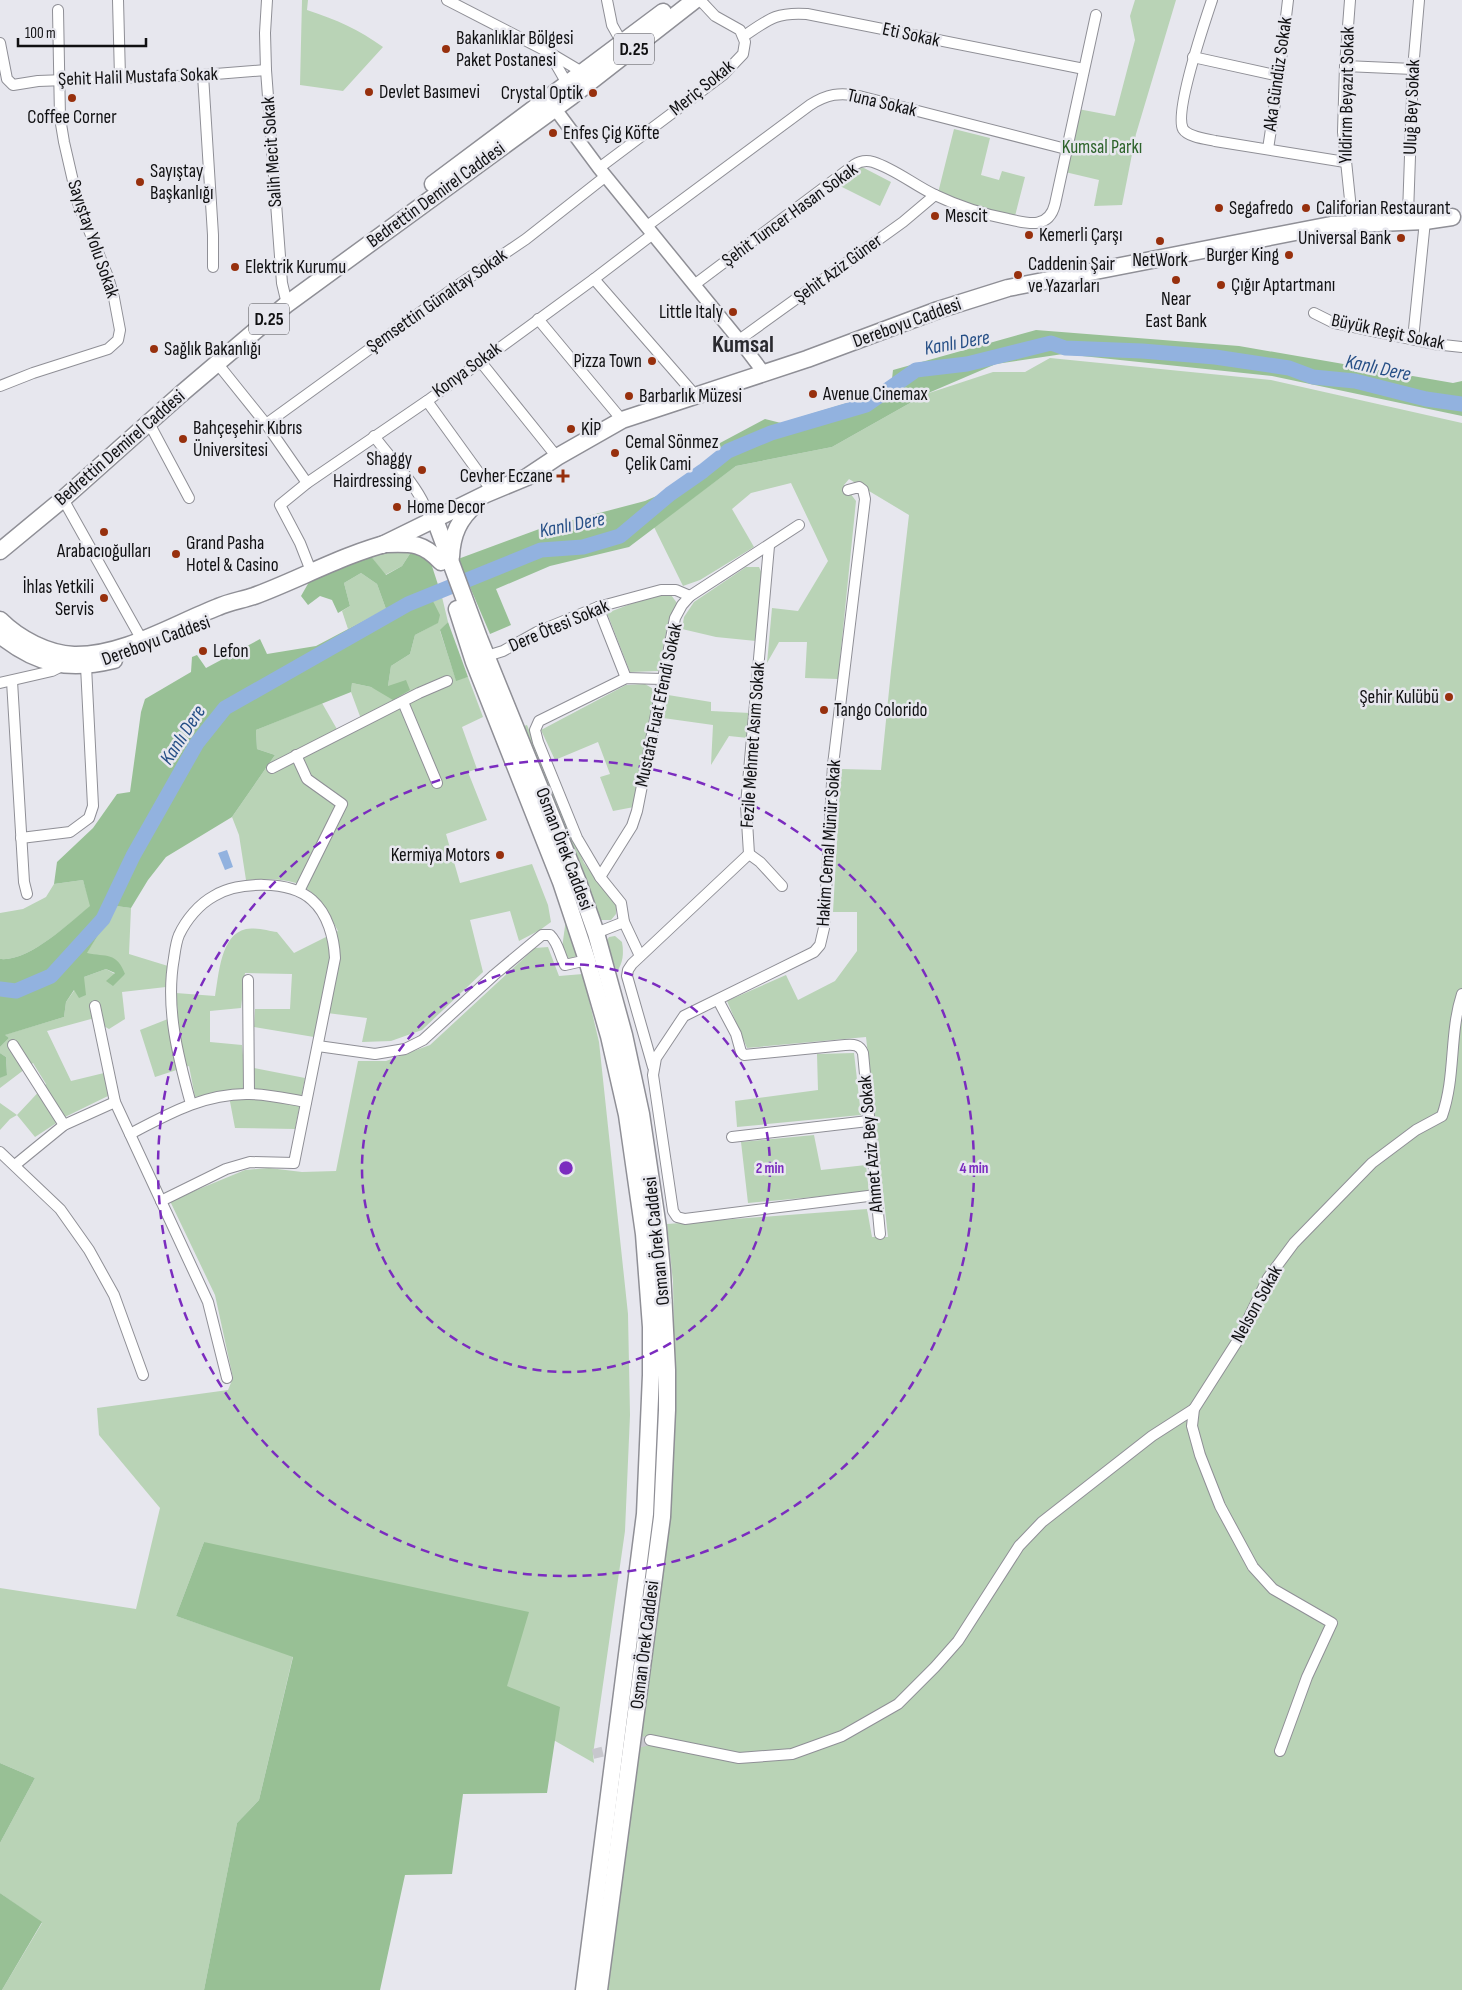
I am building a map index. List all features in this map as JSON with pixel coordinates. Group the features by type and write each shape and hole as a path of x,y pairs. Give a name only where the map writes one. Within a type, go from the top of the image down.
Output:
{"main road":[{"name":"Bedrettin Demirel Caddesi","path":"561,97 582,72 679,0"},
{"name":"Bedrettin Demirel Caddesi","path":"0,539 286,300 695,0"},
{"name":"Dereboyu Caddesi","path":"432,524 445,515 527,476 557,456 622,420 807,359 938,310 1008,288 1331,225 1352,219 1408,214 1457,218"},
{"name":"Dereboyu Caddesi","path":"1331,225 1457,218"},
{"name":"Bedrettin Demirel Caddesi","path":"0,551 149,423 286,300"},
{"name":"Dereboyu Caddesi","path":"0,620 15,633 41,648 74,655 94,653 142,640 218,607 254,596 310,571 432,524 490,498 499,489"},
{"path":"382,544 416,544 430,551 448,565 453,539 458,526 466,513 476,504"},
{"name":"Osman Örek Caddesi","path":"432,524 460,603 474,662 562,882 609,1036 639,1189 648,1274 651,1375 645,1514 584,1990"},
{"name":"Dereboyu Caddesi","path":"0,635 11,644 33,656 64,665 86,666 115,659 178,636 218,618 254,596"},
{"name":"Osman Örek Caddesi","path":"460,603 487,656 578,882 596,933 624,1035 641,1114 655,1202 662,1271 667,1370 662,1517 599,1990"}],"street":[{"path":"118,0 120,77"},
{"name":"Salih Mecit Sokak","path":"267,0 265,33 266,70 277,222 286,300"},
{"path":"448,0 550,53 582,72"},
{"path":"606,0 612,25 622,43"},
{"name":"Meriç Sokak","path":"603,172 728,70 743,54 746,44 744,36 738,28 710,12 700,0"},
{"path":"1212,0 1193,57 1181,123 1186,133 1198,137 1345,162"},
{"name":"Aka Gündüz Sokak","path":"1268,149 1288,0"},
{"name":"Yıldirım Beyazıt Sokak","path":"1350,0 1344,66 1343,111 1345,162 1352,219"},
{"name":"Uluğ Bey Sokak","path":"1408,214 1413,69 1419,0"},
{"name":"Sayıştay Yolu Sokak","path":"0,386 33,373 108,350 118,340 120,330 108,277 78,203 60,118 58,10"},
{"name":"Eti Sokak","path":"744,36 766,20 781,14 807,14 1084,69"},
{"path":"1066,149 1096,15"},
{"name":"Şehit Halil Mustafa Sokak","path":"0,43 7,79 10,84 120,77 203,75 266,70"},
{"path":"550,53 571,131 740,340 764,373"},
{"path":"1193,57 1279,76"},
{"path":"1344,66 1413,69"},
{"path":"203,75 213,235 213,266"},
{"name":"Tuna Sokak","path":"650,230 810,105 825,96 837,93 859,96 1066,149"},
{"name":"Şehit Tuncer Hasan Sokak","path":"694,285 858,163 865,161 875,163 935,195 978,213 1026,222 1046,220 1051,216 1053,210 1066,149"},
{"name":"Şemsettin Günaltay Sokak","path":"266,424 451,290 526,239 603,172"},
{"name":"Şehit Aziz Güner","path":"740,340 903,222 935,195"},
{"path":"1413,339 1425,221"},
{"name":"Konya Sokak","path":"310,571 300,544 280,505 307,483 427,401 594,279 650,230"},
{"path":"594,279 696,396"},
{"name":"Büyük Reşit Sokak","path":"1314,313 1334,323 1434,344 1462,347"},
{"path":"538,319 622,420"},
{"path":"480,361 557,456"},
{"path":"217,363 266,424 307,483"},
{"path":"427,401 499,489"},
{"path":"149,423 189,498"},
{"path":"374,436 418,492 432,524"},
{"name":"Hakim Cemal Münür Sokak","path":"653,1067 656,1058 684,1016 814,952 823,938 833,765 865,499 863,490 859,487 848,490"},
{"path":"62,499 142,640"},
{"name":"Mustafa Fuat Efendi Sokak","path":"600,877 632,826 638,811 675,618 682,605 690,596 799,525"},
{"name":"Fezile Mehmet Asım Sokak","path":"653,1067 626,976 628,970 640,956 749,854 746,805 769,546"},
{"name":"Dere Ötesi Sokak","path":"487,656 503,651 537,632 598,606 661,590 676,590 690,596"},
{"path":"598,606 626,678"},
{"path":"0,683 52,671 64,665"},
{"path":"21,838 70,832 89,818 93,806 86,666"},
{"path":"640,956 624,922 621,903 600,877 577,838 538,742 536,730 539,721 626,678 662,679"},
{"path":"12,681 21,838 27,894"},
{"path":"272,768 419,693 447,681"},
{"path":"403,702 437,783"},
{"path":"296,756 307,779 342,804 299,891"},
{"path":"749,854 760,862 782,886"},
{"path":"161,1201 226,1169 250,1162 294,1163 335,958 334,938 327,921 313,900 299,891 274,884 239,887 215,895 195,911 178,936 171,972 171,1004 182,1070 191,1104"},
{"path":"596,933 624,922"},
{"path":"318,1046 375,1054 404,1049 423,1040 500,970 542,935 550,935 558,942 560,955 565,965 587,960"},
{"path":"248,980 249,1094"},
{"name":"Nelson Sokak","path":"1194,1409 1238,1340 1268,1278 1294,1243 1372,1163 1416,1130 1442,1116 1449,1097 1457,1010 1462,994"},
{"name":"Ahmet Aziz Bey Sokak","path":"718,1000 736,1034 743,1054 750,1055 852,1044 858,1046 863,1054 880,1234"},
{"path":"96,1006 115,1102 208,1302 227,1378"},
{"path":"13,1045 64,1125"},
{"path":"653,1067 672,1211 677,1217 685,1219 876,1195"},
{"path":"130,1134 191,1104 207,1099 249,1094 306,1102"},
{"path":"15,1165 64,1125 115,1102"},
{"path":"732,1137 868,1121"},
{"path":"0,1152 60,1209 89,1250 114,1295 143,1375"},
{"path":"1194,1409 1192,1426 1200,1456 1220,1506 1253,1567 1273,1589 1332,1624 1307,1677 1280,1751"},
{"path":"650,1740 739,1758 792,1754 842,1736 898,1704 958,1641 1019,1546 1042,1522 1152,1436 1194,1409"}],"green space":[{"path":"302,0 308,0 307,10 347,26 383,47 343,91 300,85"},
{"name":"Kumsal Parkı","path":"1135,0 1176,0 1136,134 1122,205 1094,206 1099,180 1065,172 1078,109 1115,116 1135,40 1130,16"},
{"path":"954,129 990,138 981,175 999,180 1002,171 1025,177 1015,216 937,197"},
{"path":"862,167 891,182 880,206 838,185"},
{"path":"1036,330 1239,346 1453,383 1462,381 1462,416 1272,376 1063,354 996,364 926,394 832,447 736,466 629,547 550,566 496,589 511,625 490,634 458,559 542,528 645,501 714,471 720,443 765,419 781,423 857,400 892,379 893,370"},
{"path":"1050,358 1271,380 1462,423 1462,1990 608,1990 640,1739 675,1389 673,1282 667,1224 867,1209 872,1237 888,1237 866,1037 747,1048 727,1001 786,975 798,1000 835,981 857,951 857,912 833,912 841,769 881,770 909,515 849,479 844,485 856,501 838,679 805,678 807,642 779,642 767,663 772,608 798,611 828,561 791,483 751,493 732,509 754,547 700,580 683,586 654,527 736,466 832,447 926,394 993,372 1025,372"},
{"path":"395,545 413,549 402,566 385,575 370,555"},
{"path":"413,549 430,560 442,597 433,601 440,615 438,623 415,635 410,654 391,666 388,686 406,680 410,690 393,700 371,687 352,683 351,692 256,730 257,749 275,755 232,817 166,857 148,880 131,908 116,906 87,953 114,959 122,967 125,974 113,986 106,981 115,973 106,969 84,977 86,995 79,998 74,990 66,1002 64,1017 5,1035 9,1038 0,1047 0,959 11,958 36,948 90,906 83,880 54,884 57,862 93,828 117,794 130,792 141,712 145,699 191,672 192,657 197,655 206,668 260,639 267,654 316,646 386,609 377,584 361,573 344,583 350,606 338,613 332,600 320,596 308,605 301,596 313,575 370,555 386,575 402,566"},
{"path":"746,567 759,567 763,576 756,641 716,637 682,629 684,617 694,602"},
{"path":"361,573 377,584 386,609 348,629 342,611 350,606 344,583"},
{"path":"662,592 671,595 677,603 669,619 658,671 630,672 607,613"},
{"path":"442,597 448,622 440,631 456,680 468,677 483,717 462,727 477,769 468,772 487,820 446,834 460,883 532,864 548,905 551,922 519,941 510,911 470,920 483,972 422,1030 391,1041 362,1042 367,1018 319,1012 314,1037 254,1027 255,1009 290,1009 292,974 245,973 241,1008 210,1011 210,1042 242,1045 244,1066 305,1078 295,1129 235,1128 228,1091 195,1097 189,1066 155,1077 140,1030 178,1015 176,993 215,996 222,957 231,939 237,933 246,929 277,932 294,953 338,931 321,902 303,886 280,880 246,880 239,835 232,817 275,755 257,749 256,730 322,703 342,738 364,727 351,692 352,683 378,690 388,686 391,666 410,654 415,635 437,623 433,601"},
{"path":"448,622 468,677 456,681 440,630"},
{"path":"645,684 655,690 634,807 613,811 600,777 610,774 598,742 555,760 541,730 626,685"},
{"path":"668,695 711,702 711,711 750,713 748,738 729,736 711,765 713,725 663,718"},
{"path":"527,725 584,863 616,905 616,914 611,920 596,920 521,727"},
{"path":"83,880 91,906 36,948 11,958 0,959 0,913 23,909 46,897 54,884"},
{"path":"116,906 131,908 129,954 168,966 166,987 122,992 125,1019 109,1029 91,1019 47,1031 71,1081 104,1073 108,1096 67,1116 35,1137 17,1115 46,1084 33,1063 0,1088 0,1078 7,1074 6,1057 0,1053 0,1047 9,1038 4,1035 64,1017 66,1002 84,977 106,969 115,974 125,975 86,954"},
{"path":"566,919 578,953 575,957 569,959 562,948"},
{"path":"615,936 622,942 623,950 622,961 617,972 606,942 609,937"},
{"path":"548,947 559,976 583,974 599,1042 628,1314 630,1415 625,1531 593,1754 594,1763 204,1542 176,1616 293,1656 259,1800 237,1823 204,1990 2,1990 42,1923 0,1893 0,1843 35,1778 0,1763 0,1588 136,1609 160,1508 99,1435 97,1408 228,1390 233,1378 215,1295 170,1201 245,1170 269,1168 302,1172 336,1171 358,1061 386,1061 430,1045 535,948"},
{"path":"0,1053 6,1057 7,1075 0,1078"},
{"path":"854,1053 861,1115 737,1127 735,1101 818,1090 817,1054"},
{"path":"0,1103 17,1115 10,1119 0,1130"},
{"path":"814,1135 821,1170 866,1165 869,1192 748,1203 741,1142"},
{"path":"204,1542 529,1612 507,1686 560,1707 547,1793 463,1794 452,1874 405,1875 380,1990 204,1990 237,1823 259,1800 293,1657 176,1616"},
{"path":"0,1763 35,1778 0,1843"},
{"path":"0,1893 42,1922 2,1990 0,1990"}],"water":[{"path":"227,850 233,867 225,870 218,853"}],"waterway":[{"name":"Kanlı Dere","path":"0,989 16,991 51,976 103,919 133,856 197,743 225,708 408,604 541,550 583,547 620,536 670,494 728,451 771,433 866,405 916,370 967,364 1051,343 1065,348 1142,351 1215,357 1289,368 1313,377 1355,381 1426,399 1462,404"}],"tunnel":[{"path":"593,1754 650,1740"}],"place":[{"name":"Bakanlıklar Bölgesi Paket Postanesi","path":"446,49"},
{"name":"Devlet Basımevi","path":"369,92"},
{"name":"Crystal Optik","path":"593,93"},
{"name":"Coffee Corner","path":"72,98"},
{"name":"Enfes Çig Köfte","path":"553,133"},
{"name":"Sayıştay Başkanlığı","path":"140,182"},
{"name":"Segafredo","path":"1219,208"},
{"name":"Califorian Restaurant","path":"1306,208"},
{"name":"Mescit","path":"935,216"},
{"name":"Kemerli Çarşı","path":"1029,235"},
{"name":"Universal Bank","path":"1401,238"},
{"name":"NetWork","path":"1160,241"},
{"name":"Burger King","path":"1289,255"},
{"name":"Elektrik Kurumu","path":"235,267"},
{"name":"Caddenin Şair ve Yazarları","path":"1018,275"},
{"name":"Near East Bank","path":"1176,280"},
{"name":"Çığır Aptartmanı","path":"1221,285"},
{"name":"Little Italy","path":"733,312"},
{"name":"Sağlık Bakanlığı","path":"154,349"},
{"name":"Pizza Town","path":"652,361"},
{"name":"Avenue Cinemax","path":"813,394"},
{"name":"Barbarlık Müzesi","path":"629,396"},
{"name":"KİP","path":"571,429"},
{"name":"Bahçeşehir Kıbrıs Üniversitesi","path":"183,439"},
{"name":"Cemal Sönmez Çelik Cami","path":"615,453"},
{"name":"Shaggy Hairdressing","path":"422,470"},
{"name":"Cevher Eczane","path":"563,476"},
{"name":"Home Decor","path":"397,507"},
{"name":"Arabacıoğulları","path":"104,532"},
{"name":"Grand Pasha Hotel & Casino","path":"176,554"},
{"name":"İhlas Yetkili Servis","path":"104,598"},
{"name":"Lefon","path":"203,651"},
{"name":"Şehir Kulübü","path":"1449,697"},
{"name":"Tango Colorido","path":"824,710"},
{"name":"Kermiya Motors","path":"500,855"}],"district":[{"name":"Kumsal","path":"743,344"}]}
